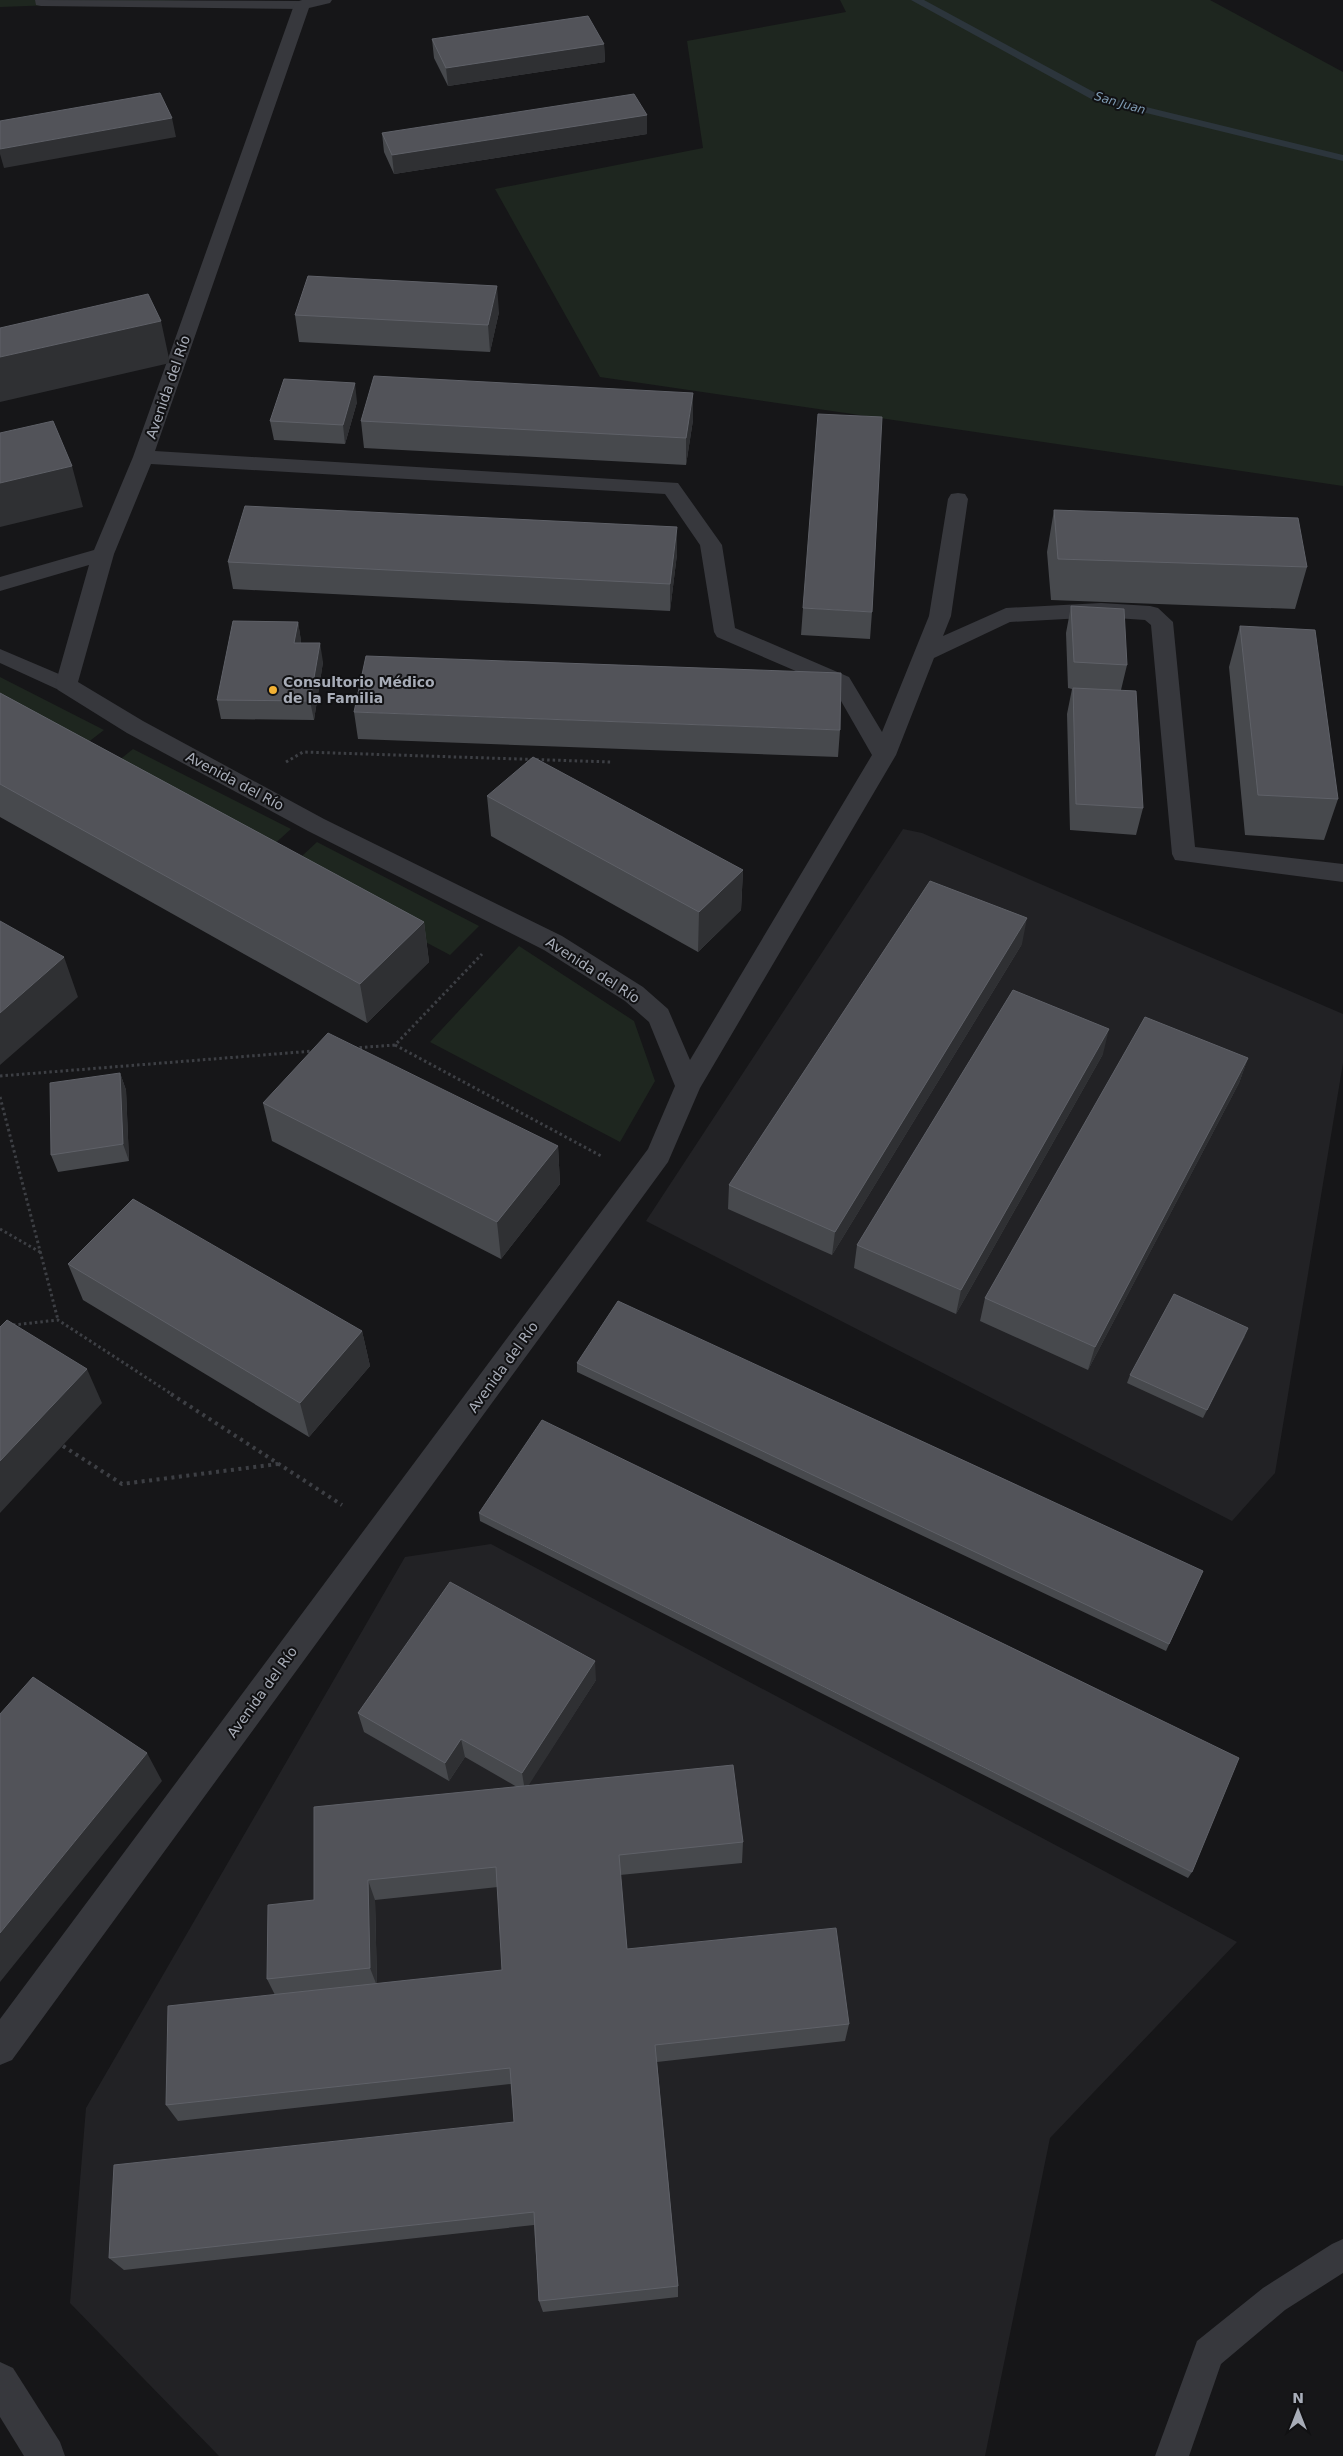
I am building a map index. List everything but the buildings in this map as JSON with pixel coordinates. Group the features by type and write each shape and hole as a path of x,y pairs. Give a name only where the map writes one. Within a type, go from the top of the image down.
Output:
{"street":[{"path":"302,5 324,0"},
{"name":"Avenida del Río","path":"0,2048 660,1154 688,1086 659,1016 634,994 554,943 246,787 135,727 66,685 103,554 143,457 302,5"},
{"path":"143,457 671,488 711,545 726,632 841,682 884,756"},
{"path":"688,1086 884,756 940,616 958,499"},
{"path":"0,584 103,554"},
{"path":"924,654 1006,615 1101,610 1150,613 1162,622 1184,854 1343,873"},
{"path":"0,2381 46,2456"}],"lane":[{"path":"41,2 302,5"},
{"path":"0,655 66,685"},
{"path":"1172,2456 1209,2353 1274,2299 1343,2255"}],"path":[{"path":"246,787 303,752 611,762"},
{"path":"394,1045 512,922"},
{"path":"345,1049 394,1045 642,1178"},
{"path":"0,1076 316,1051"},
{"path":"0,1097 58,1320"},
{"path":"0,1229 40,1252"},
{"path":"10,1325 58,1320 381,1530"},
{"path":"64,1446 122,1484 279,1464"}],"shaded area":[{"path":"0,0 192,0 0,7"},
{"path":"840,0 1210,0 1343,72 1343,486 600,377 495,189 703,148 687,41 846,12"},
{"path":"0,677 104,730 78,750 0,710"},
{"path":"133,749 291,829 261,856 102,774"},
{"path":"903,829 922,833 1343,1014 1343,1063 1275,1473 1232,1521 646,1221"},
{"path":"317,842 479,926 450,955 288,869"},
{"path":"519,946 634,1021 655,1081 620,1142 430,1042"},
{"path":"491,1544 1237,1942 1050,2138 985,2456 219,2456 70,2303 86,2108 405,1557"}],"waterway":[{"name":"San Juan","path":"916,0 1097,98 1343,158"}],"place":[{"name":"Consultorio Médico de la Familia","path":"273,690"}]}
